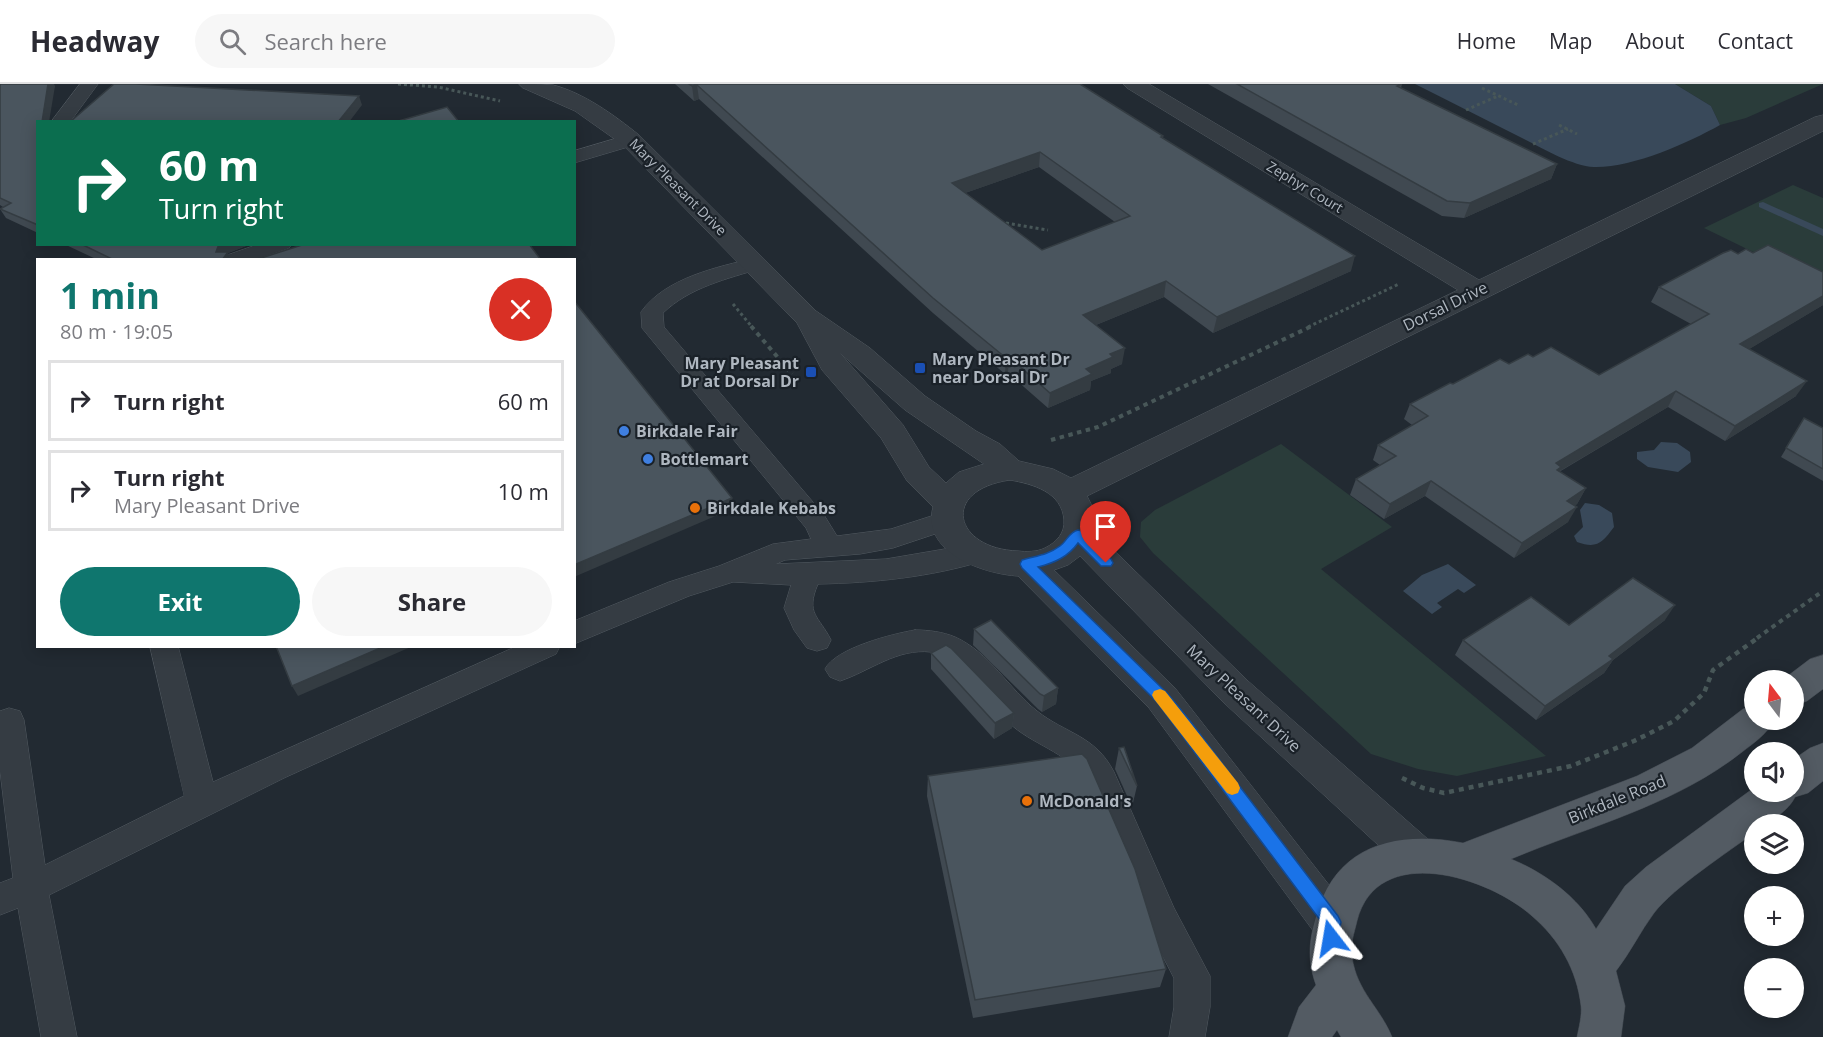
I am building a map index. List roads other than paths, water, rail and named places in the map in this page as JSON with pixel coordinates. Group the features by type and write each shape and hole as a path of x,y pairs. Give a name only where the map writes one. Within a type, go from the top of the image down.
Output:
{"main road":[{"path":"1804,683 1823,669"},
{"name":"Birkdale Road","path":"1468,859 1540,829 1651,788 1705,759 1744,729"},
{"path":"1804,773 1823,759"},
{"path":"1593,966 1618,935 1640,899 1660,880 1765,802"},
{"path":"1370,1037 1363,1030 1339,989 1329,954 1332,922 1343,895 1361,875 1387,860 1416,854 1441,854 1468,859 1506,874 1542,899 1572,930 1593,966 1604,1008 1599,1037"},
{"path":"1310,1037 1315,1023 1339,989"}],"street":[{"name":"Mary Pleasant Drive","path":"530,84 571,99 609,122 631,140 806,317 860,354 915,403 965,438 989,451 1010,470"},
{"name":"Zephyr Court","path":"1134,84 1477,290"},
{"name":"Dorsal Drive","path":"1068,492 1823,122"},
{"name":"Mary Pleasant Drive","path":"806,317 832,364 892,432 918,474 948,512"},
{"path":"1010,470 1042,477 1068,492 1077,505 1080,520 1078,534 1066,549 1048,559 1027,564 990,561 974,555 951,533 948,512 957,490 971,480 989,473 1010,470"},
{"name":"Mary Pleasant Drive","path":"1078,534 1163,622 1290,741 1371,811 1416,854"},
{"path":"1027,564 1162,698 1332,922"}],"lane":[{"path":"62,120 89,84"},
{"path":"576,156 631,140"},
{"path":"238,258 276,246"},
{"path":"755,264 682,288 662,301 652,312 653,328 815,522 830,546"},
{"path":"576,632 679,589 729,573 782,551 893,538 948,512"},
{"path":"729,573 784,576 933,564 974,555"},
{"path":"810,574 798,596 796,609 800,619 817,640"},
{"path":"840,669 874,652 901,643 925,641 943,644 959,653 1027,720 1089,757 1161,919 1192,976 1192,1007 1187,1037"},
{"path":"164,648 201,803"},
{"path":"0,899 31,888 121,846 201,803 542,648"},
{"path":"9,720 31,888 59,1037"}],"water":[{"path":"1415,84 1675,84 1711,106 1720,125 1642,159 1609,166 1585,166 1557,156"},
{"path":"1661,442 1677,443 1690,452 1691,462 1678,472 1648,467 1637,459 1637,452 1654,450"},
{"path":"1585,503 1599,505 1612,513 1614,527 1602,541 1594,545 1577,542 1574,536 1583,527 1580,510"},
{"path":"1448,564 1476,585 1464,593 1458,589 1437,603 1442,607 1432,614 1403,591 1422,575"}],"waterway":[{"path":"1763,205 1823,233"}],"place":[{"name":"Mary Pleasant Dr near Dorsal Dr","path":"920,368"},
{"name":"Mary Pleasant Dr at Dorsal Dr","path":"811,372"},
{"name":"Birkdale Fair","path":"624,431"},
{"name":"Bottlemart","path":"648,459"},
{"name":"Birkdale Kebabs","path":"695,508"},
{"name":"McDonald's","path":"1027,801"}]}
